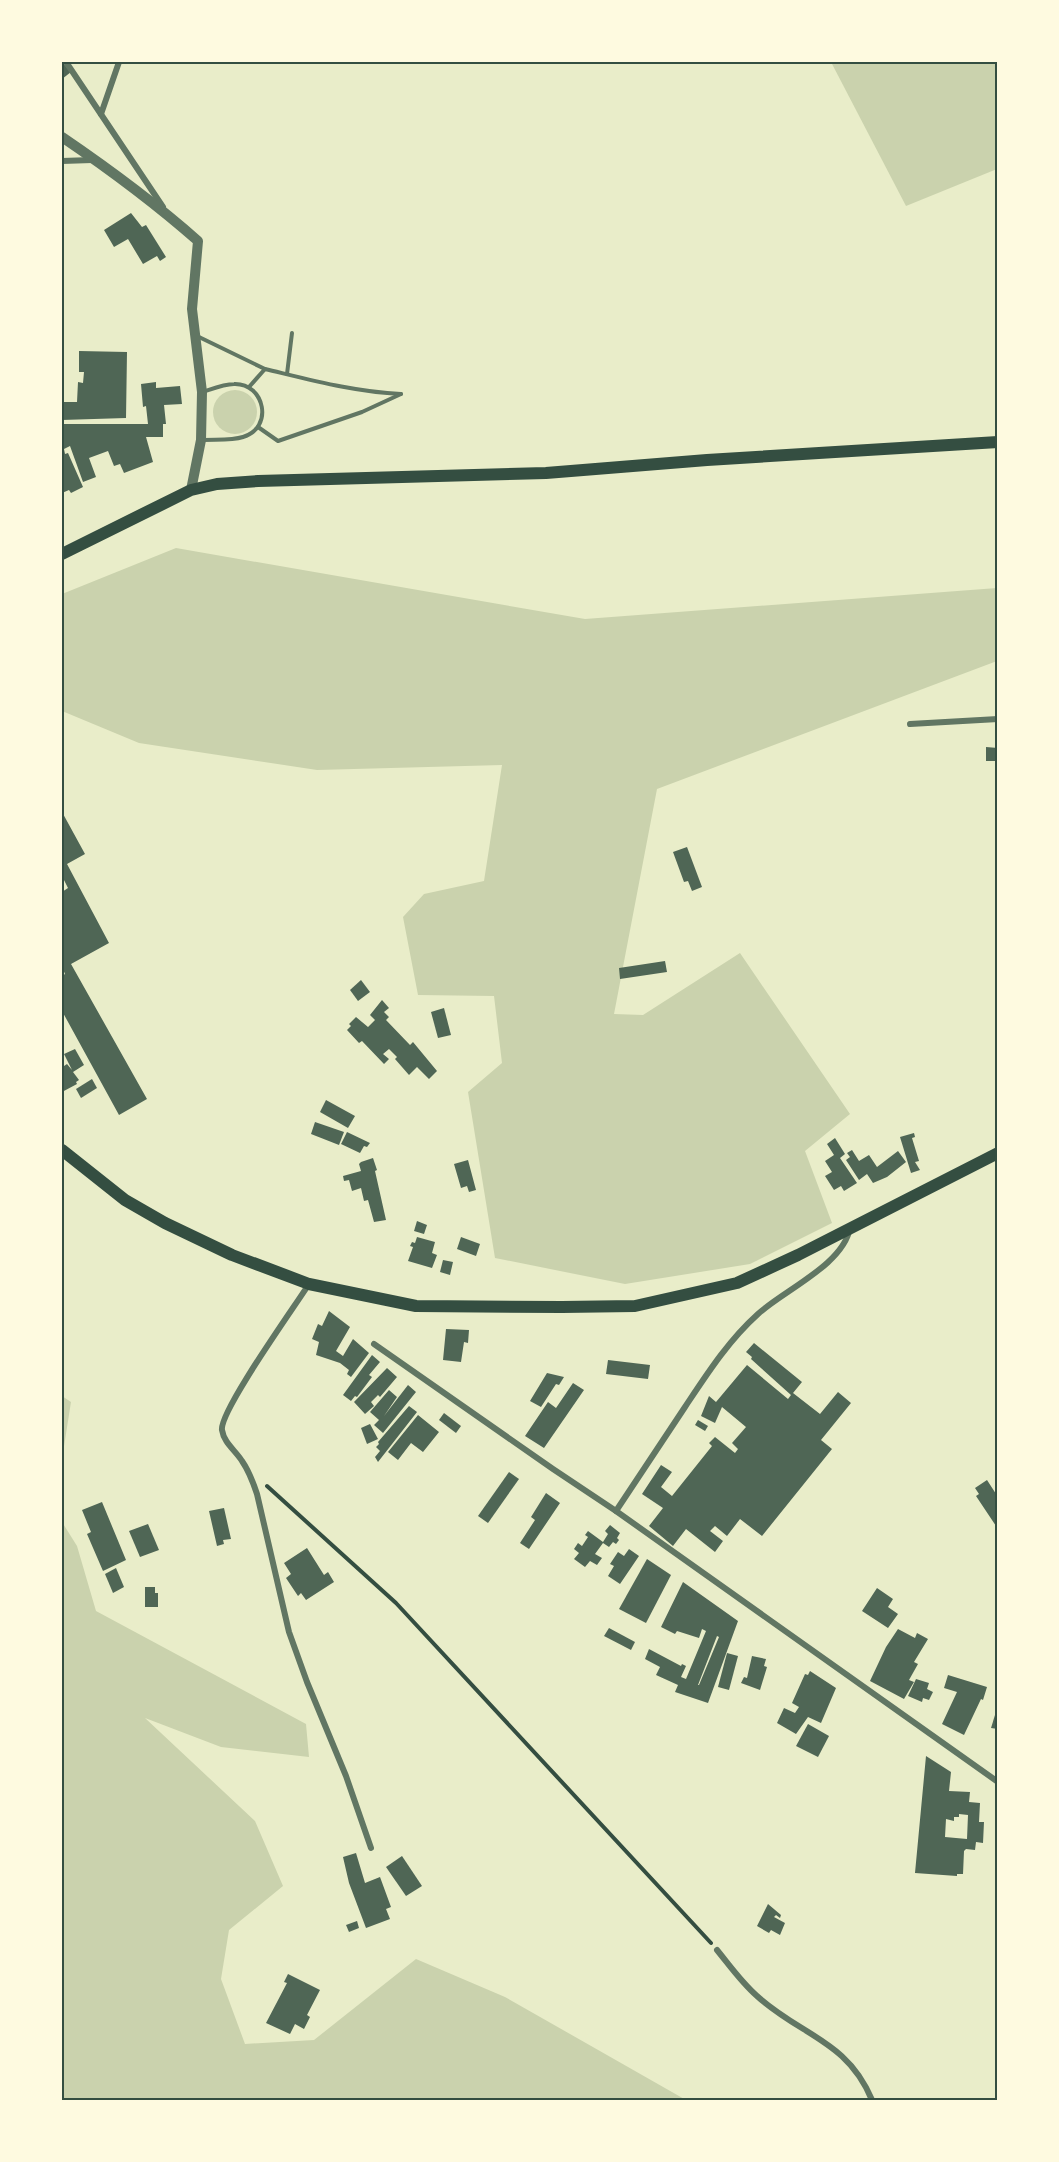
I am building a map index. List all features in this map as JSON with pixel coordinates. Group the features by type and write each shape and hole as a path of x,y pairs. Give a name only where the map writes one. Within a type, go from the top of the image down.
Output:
{"main road":[{"path":"62,554 191,490 217,484 546,473 707,459 998,442"},
{"path":"62,1150 125,1200 165,1223 232,1255 309,1284 416,1306 635,1306 737,1283 798,1255 998,1153"}],"street":[{"path":"66,62 169,215"},
{"path":"101,114 119,62"},
{"path":"62,137 169,215 198,241 192,309 202,392 201,440 191,490"},
{"path":"62,161 95,160"},
{"path":"910,724 998,718"},
{"path":"616,1511 720,1354 760,1312 818,1270 837,1253 848,1239 850,1227"},
{"path":"309,1284 247,1380 222,1425 228,1444 246,1466 260,1505 289,1632 346,1776 371,1848"},
{"path":"374,1344 616,1511 998,1782"},
{"path":"717,1950 758,1996 779,2013 840,2052 854,2067 873,2100"}],"lane":[{"path":"287,374 292,333"},
{"path":"194,334 266,369 314,382 349,387 370,393 401,394 362,412 278,441 258,428"},
{"path":"249,387 266,369"},
{"path":"201,440 242,438 251,434 258,428 263,410 261,401 249,387 235,383 202,392"}],"path":[{"path":"246,1466 396,1603 717,1950"}],"green space":[{"path":"831,62 997,62 997,169 906,206"},
{"path":"235,390 251,396 257,412 251,428 235,434 219,428 213,412 219,396"},
{"path":"176,548 585,619 997,588 997,661 657,789 614,1014 643,1015 740,953 850,1114 805,1151 832,1223 750,1264 625,1284 495,1258 468,1092 502,1063 494,996 418,995 403,917 424,894 484,881 502,765 317,770 139,743 62,711 62,594"},
{"path":"62,1396 71,1402 62,1459"},
{"path":"62,1522 77,1546 96,1611 306,1724 309,1757 221,1747 145,1718 255,1821 283,1886 229,1930 221,1979 245,2044 314,2040 416,1959 505,1997 686,2100 62,2100"}],"building":[{"path":"62,62 71,72 62,79"},
{"path":"131,213 142,227 146,225 166,257 160,261 157,256 143,264 128,239 114,247 104,230"},
{"path":"79,351 127,352 126,418 62,420 62,402 77,402 78,382 83,383 84,372 79,372"},
{"path":"156,382 156,388 180,386 182,404 164,405 166,424 163,424 163,437 146,437 153,462 124,473 120,464 114,466 108,451 89,458 96,477 83,482 70,446 64,449 65,454 68,453 83,487 71,493 69,490 62,493 62,424 148,424 146,406 143,407 141,384"},
{"path":"986,747 998,748 998,761 986,761"},
{"path":"62,812 85,854 67,864 109,943 71,964 147,1099 119,1115 62,1011 62,976 65,974 62,967 62,892 68,888 62,876"},
{"path":"687,847 702,887 692,891 688,881 684,882 673,852"},
{"path":"665,961 667,972 620,979 619,968"},
{"path":"361,980 370,992 358,1001 350,990"},
{"path":"382,1000 389,1008 384,1012 389,1017 386,1020 410,1045 413,1042 437,1071 429,1079 417,1067 409,1075 389,1049 383,1054 389,1059 384,1064 362,1041 359,1043 347,1030 356,1017 368,1027 375,1020 370,1015"},
{"path":"444,1008 451,1035 438,1038 431,1012"},
{"path":"75,1049 84,1065 73,1072 79,1080 77,1084 62,1092 62,1063 64,1066 67,1064 72,1070 64,1054"},
{"path":"92,1079 97,1088 81,1098 76,1089"},
{"path":"326,1100 355,1116 348,1128 320,1112"},
{"path":"315,1122 344,1132 339,1145 311,1134"},
{"path":"347,1132 370,1143 367,1147 364,1146 360,1153 341,1144"},
{"path":"914,1133 915,1137 912,1138 919,1161 915,1162 920,1170 911,1173 900,1137"},
{"path":"835,1138 845,1154 840,1158 857,1183 844,1191 841,1186 834,1190 825,1176 832,1172 825,1161 834,1155 827,1144"},
{"path":"852,1150 859,1161 869,1155 877,1167 898,1151 906,1162 887,1177 873,1183 867,1174 859,1180 846,1160 850,1157 847,1153"},
{"path":"373,1158 386,1220 374,1222 368,1200 364,1201 361,1188 352,1191 349,1180 344,1181 343,1176 361,1171 359,1164"},
{"path":"468,1160 476,1190 469,1192 467,1186 461,1188 454,1164"},
{"path":"417,1221 427,1225 424,1234 414,1231"},
{"path":"417,1237 435,1242 432,1253 437,1255 432,1268 408,1261 413,1247 410,1246 412,1242 415,1243"},
{"path":"461,1237 480,1244 476,1256 457,1249"},
{"path":"443,1260 453,1262 450,1275 440,1272"},
{"path":"329,1311 350,1327 336,1351 343,1356 353,1339 369,1353 351,1377 347,1374 349,1370 340,1363 316,1355 319,1342 312,1339 318,1324 322,1326"},
{"path":"446,1329 469,1330 468,1343 464,1342 461,1362 443,1360"},
{"path":"754,1343 802,1382 793,1393 820,1414 838,1392 851,1403 821,1440 832,1449 762,1536 740,1519 727,1536 715,1526 710,1531 723,1541 715,1552 686,1529 673,1546 649,1526 663,1508 642,1494 661,1465 672,1472 661,1487 672,1496 712,1446 709,1443 715,1437 735,1453 738,1449 732,1443 746,1427 722,1407 715,1423 701,1416 709,1396 716,1402 747,1365 788,1399 791,1395 746,1352"},
{"path":"372,1355 380,1362 369,1375 372,1377 357,1397 355,1396 351,1401 343,1395"},
{"path":"608,1360 650,1365 648,1379 606,1374"},
{"path":"387,1368 397,1377 380,1397 378,1395 371,1402 374,1406 365,1414 354,1402"},
{"path":"547,1373 564,1377 559,1385 556,1384 541,1407 530,1401"},
{"path":"573,1383 584,1390 544,1448 525,1436 548,1402 556,1408"},
{"path":"408,1385 416,1392 383,1433 374,1425 379,1420 370,1412 389,1390 397,1397 384,1416"},
{"path":"409,1406 417,1412 378,1462 375,1457 380,1451 376,1447 378,1442"},
{"path":"444,1413 461,1426 456,1433 439,1420"},
{"path":"418,1415 439,1432 423,1452 411,1443 398,1460 388,1452"},
{"path":"698,1420 708,1426 705,1431 695,1425"},
{"path":"370,1424 378,1439 367,1444 361,1428"},
{"path":"509,1472 519,1479 488,1523 478,1516"},
{"path":"987,1480 998,1497 998,1529 976,1496 979,1494 975,1488"},
{"path":"546,1493 560,1503 529,1549 520,1543 535,1520 531,1517"},
{"path":"102,1502 126,1560 103,1571 87,1534 91,1532 82,1510"},
{"path":"224,1508 231,1539 223,1540 224,1544 217,1546 209,1511"},
{"path":"148,1524 159,1550 140,1557 129,1531"},
{"path":"610,1525 620,1533 617,1538 619,1540 616,1544 613,1542 609,1547 603,1543 595,1554 602,1558 597,1565 590,1561 585,1567 574,1559 579,1553 574,1549 578,1543 582,1546 588,1537 585,1535 588,1531 603,1542 608,1534 605,1531"},
{"path":"307,1548 324,1575 328,1572 334,1582 306,1600 301,1593 298,1596 286,1578 291,1574 284,1563"},
{"path":"629,1549 639,1556 620,1584 608,1576 614,1566 610,1564 618,1552 624,1556"},
{"path":"647,1559 671,1575 646,1623 619,1609"},
{"path":"116,1568 124,1587 113,1593 105,1574"},
{"path":"683,1582 738,1621 708,1703 675,1692 678,1685 656,1675 660,1667 645,1659 649,1649 681,1666 682,1664 686,1666 681,1677 686,1679 706,1631 702,1629 699,1638 677,1631 675,1634 661,1627","holes":["717,1636 719,1637 699,1685 698,1685"]},
{"path":"145,1587 155,1587 155,1593 158,1593 158,1607 145,1607"},
{"path":"877,1588 893,1599 888,1607 898,1614 888,1628 862,1611"},
{"path":"609,1628 635,1642 631,1650 604,1636"},
{"path":"898,1629 915,1638 917,1633 928,1639 914,1662 918,1664 909,1680 914,1682 904,1699 870,1681 886,1647"},
{"path":"727,1653 738,1656 729,1690 718,1687"},
{"path":"752,1656 766,1659 764,1666 767,1667 760,1690 741,1683 744,1677 747,1678"},
{"path":"810,1671 836,1688 821,1723 808,1717 796,1734 777,1723 784,1708 795,1713 799,1707 792,1703 805,1674 808,1675"},
{"path":"948,1675 987,1687 983,1700 981,1699 964,1735 942,1724 957,1692 944,1688"},
{"path":"916,1679 929,1683 927,1689 933,1692 929,1700 923,1698 922,1702 908,1696"},
{"path":"995,1715 998,1715 998,1729 991,1728"},
{"path":"808,1724 829,1736 818,1757 796,1746"},
{"path":"926,1756 951,1772 949,1791 970,1792 969,1802 980,1803 979,1822 984,1822 983,1843 976,1842 975,1850 966,1849 964,1851 963,1874 957,1874 957,1876 915,1873","holes":["959,1814 968,1815 967,1839 945,1837 946,1819 954,1821 954,1817 959,1817"]},
{"path":"356,1853 365,1883 380,1877 391,1907 386,1909 390,1919 366,1928 349,1883 343,1857"},
{"path":"402,1856 422,1886 406,1896 386,1867"},
{"path":"768,1904 781,1915 780,1918 776,1915 774,1917 785,1923 780,1935 771,1930 769,1933 757,1926"},
{"path":"357,1921 359,1928 349,1932 346,1925"},
{"path":"288,1974 320,1990 307,2015 310,2017 304,2029 295,2024 290,2034 266,2023 287,1983 284,1982"}]}
